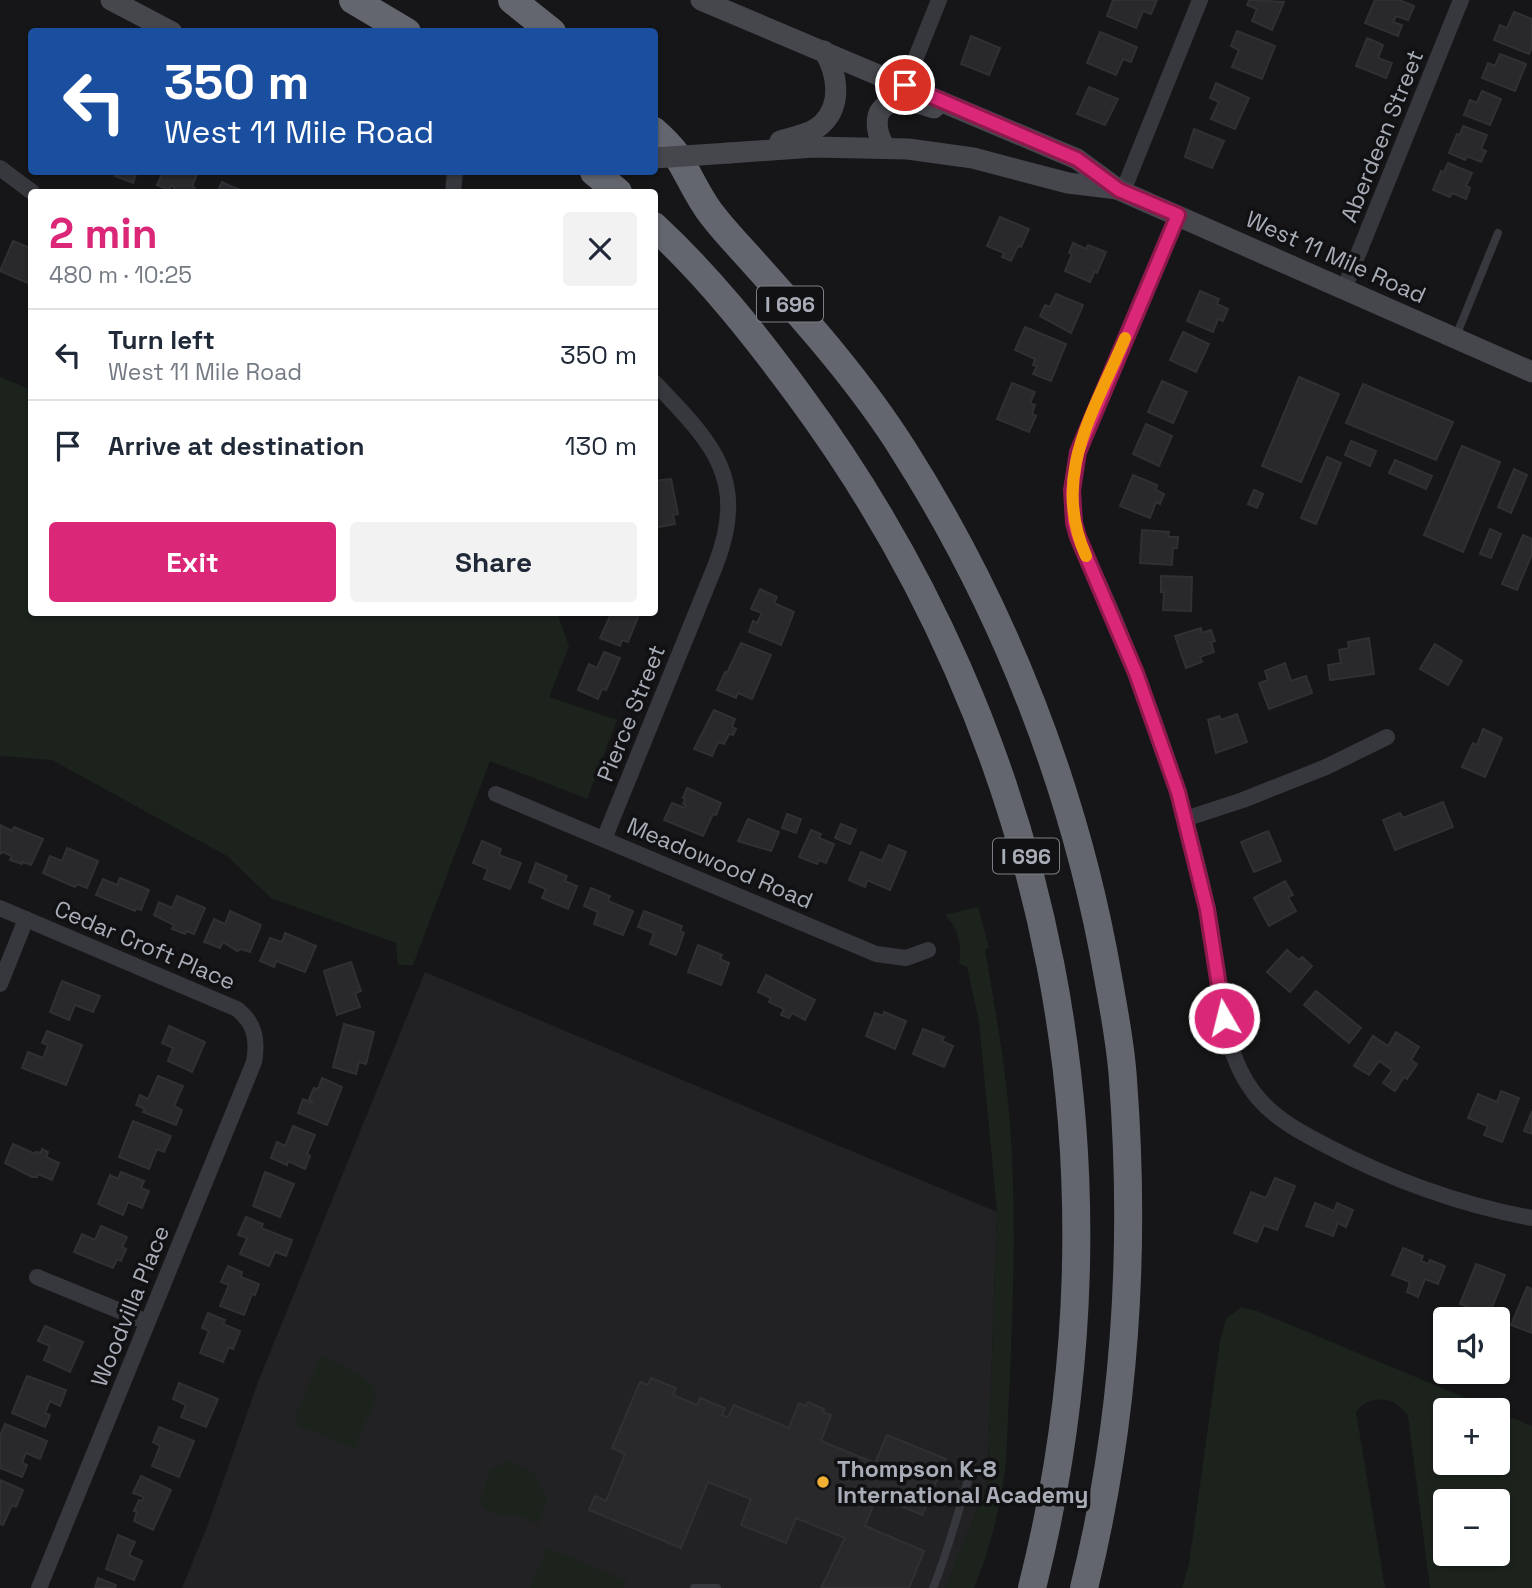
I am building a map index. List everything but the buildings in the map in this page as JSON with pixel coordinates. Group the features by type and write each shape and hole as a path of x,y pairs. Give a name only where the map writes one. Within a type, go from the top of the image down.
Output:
{"highway":[{"path":"353,0 400,28"},
{"path":"512,0 547,28"},
{"name":"I 696","path":"658,135 674,152 710,213 812,329 866,398 903,449 934,500 991,607 1037,718 1075,832 1091,891 1114,1009 1123,1077 1128,1193 1125,1322 1119,1390 1104,1497 1084,1588"},
{"path":"598,175 614,189"},
{"name":"I 696","path":"658,230 718,290 783,373 849,466 895,541 925,597 975,706 1016,820 1032,878 1065,1046 1073,1122 1078,1245 1076,1305 1065,1428 1032,1588"}],"main road":[{"path":"111,0 164,28"},
{"name":"West 11 Mile Road","path":"701,0 1077,159 1121,190 1532,372"},
{"path":"735,152 802,135 822,123 831,111 836,89 833,68 824,51"},
{"path":"885,147 877,134 877,121 883,108 897,102 918,103 1010,130"},
{"name":"West 11 Mile Road","path":"658,158 814,147 885,147 973,158 1068,183 1121,190"}],"street":[{"path":"905,85 939,0"},
{"path":"1121,190 1200,0"},
{"name":"Aberdeen Street","path":"1344,289 1461,0"},
{"path":"0,168 28,189"},
{"path":"1178,215 1082,440 1073,471 1074,523 1136,673 1185,819 1207,909 1228,1035 1249,1085 1258,1098 1284,1122 1366,1165 1435,1193 1501,1213 1532,1218"},
{"name":"Pierce Street","path":"604,839 727,537 729,496 724,473 713,450 695,425 658,386"},
{"path":"1185,819 1232,804 1326,767 1387,737"},
{"name":"Meadowood Road","path":"496,794 876,954 906,958 928,950"},
{"name":"Cedar Croft Place","path":"0,908 237,1009 252,1025 257,1040"},
{"path":"0,984 26,919"},
{"name":"Woodvilla Place","path":"40,1588 254,1062 257,1040"},
{"path":"37,1277 147,1322"}],"lane":[{"path":"1455,339 1499,233"},
{"path":"933,1588 947,1555 951,1529 972,1467"},
{"path":"694,1588 717,1588"}],"shaded area":[{"path":"0,377 28,389 28,616 558,616 569,646 549,697 617,720 587,799 490,761 413,965 398,965 396,943 271,898 227,856 52,760 0,756"},
{"path":"978,907 989,948 985,949 1004,1071 1012,1156 1013,1287 1006,1462 995,1526 974,1588 945,1588 984,1493 988,1468 997,1212 979,1021 967,967 959,964 958,938 954,926 945,915"},
{"path":"425,972 997,1212 988,1468 984,1493 945,1588 182,1588 207,1527 258,1382"},
{"path":"1241,1307 1257,1311 1466,1398 1433,1398 1433,1475 1510,1475 1510,1417 1532,1426 1532,1588 1430,1588 1408,1416 1395,1403 1379,1400 1368,1402 1356,1412 1385,1588 1182,1588 1189,1564 1220,1341 1226,1319"},
{"path":"321,1356 349,1368 374,1386 375,1399 355,1449 299,1426 295,1417"},
{"path":"509,1461 533,1472 547,1500 538,1524 515,1514 497,1514 485,1510 480,1502 490,1471"},
{"path":"547,1548 627,1581 624,1588 530,1588"}],"slow traffic":[{"path":"1086,556 1074,523 1073,471 1078,452 1125,338"}],"place":[{"name":"Thompson K-8 International Academy","path":"823,1482"}],"route":[{"path":"905,85 1077,159 1119,190 1178,215 1078,452 1073,471 1072,507 1078,537 1136,673 1178,792 1207,909 1224,1018"}]}
